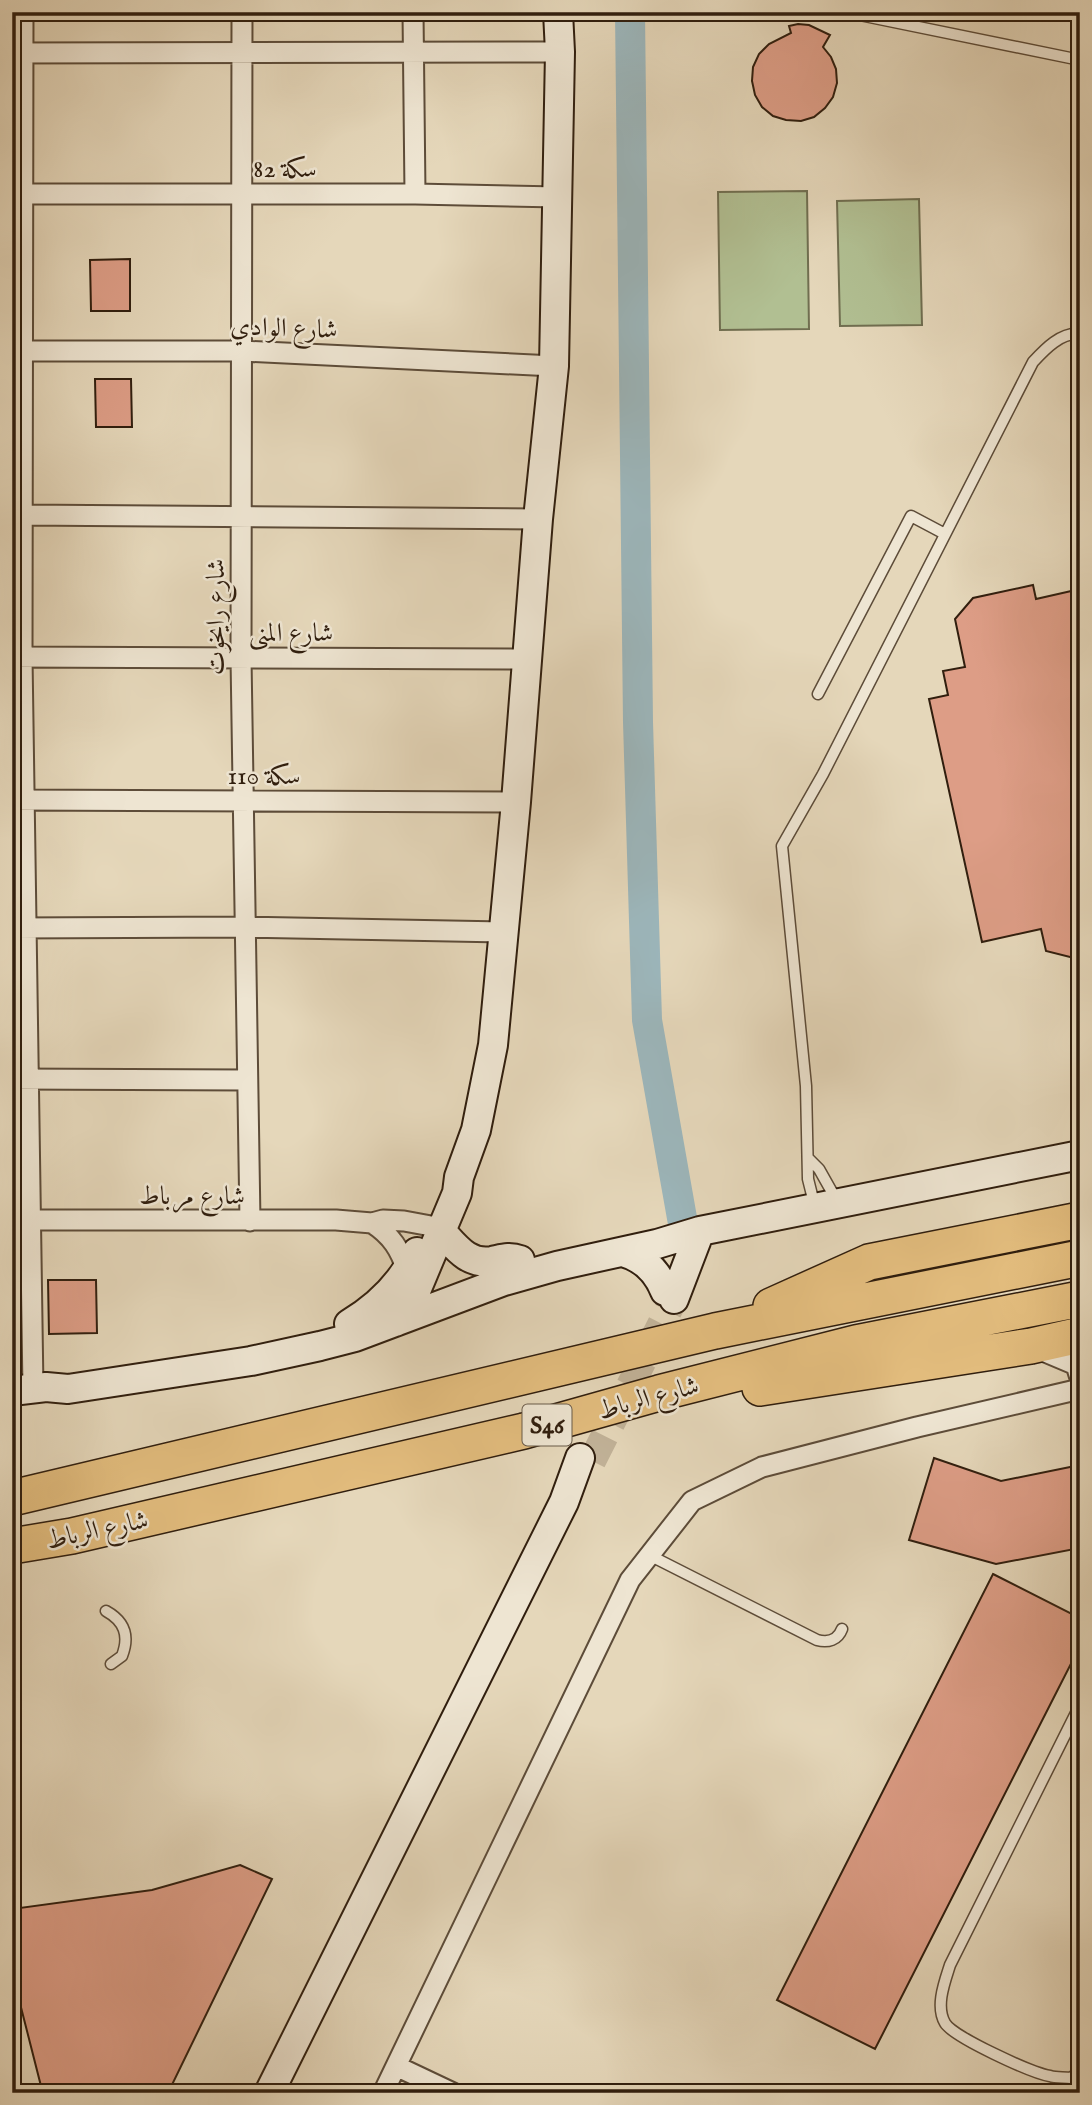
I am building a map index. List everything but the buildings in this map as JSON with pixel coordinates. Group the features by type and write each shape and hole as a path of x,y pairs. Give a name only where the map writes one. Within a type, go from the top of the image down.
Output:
{"highway":[{"path":"715,1331 869,1262 1080,1220"},
{"name":"شارع الرباط","path":"12,1499 715,1331 1080,1258"},
{"name":"شارع الرباط","path":"12,1546 72,1536 524,1432 659,1393 856,1343 1080,1299"},
{"path":"659,1393 722,1394 1031,1346 1080,1335"}],"street":[{"path":"23,12 18,53 18,456 22,515 17,657 19,1079 21,1220 30,1389"},
{"name":"شارع رايخوت","path":"242,12 241,658 250,1221"},
{"path":"413,12 415,194"},
{"path":"30,1389 68,1389 251,1361 355,1337 395,1322 417,1293 436,1229 457,1194 459,1177 476,1130 486,1088 516,802 538,519 554,366 560,52 558,12"},
{"path":"18,53 560,52"},
{"name":"سكة 82","path":"18,194 415,194 558,197"},
{"name":"شارع الوادي","path":"18,351 242,351 554,366"},
{"path":"22,515 538,519"},
{"name":"شارع المنى","path":"17,657 527,659"},
{"name":"سكة 110","path":"18,800 516,802"},
{"path":"19,928 245,927 503,932"},
{"path":"19,1079 246,1080"},
{"path":"30,1389 66,1380 272,1345 349,1324 381,1301 528,1273 669,1241 692,1233 826,1205 1080,1155"},
{"name":"شارع مرباط","path":"21,1220 348,1220 372,1223 393,1220 436,1229"},
{"path":"372,1223 391,1238 404,1260 417,1293"},
{"path":"436,1229 467,1257 485,1262 509,1257 520,1260"},
{"path":"417,1293 520,1260 650,1232 692,1233"},
{"path":"623,1252 649,1266 662,1282 667,1296 677,1264 692,1233"},
{"path":"1031,1346 1076,1365 1080,1378"},
{"path":"383,2093 630,1580 692,1500 762,1467 1080,1389"},
{"path":"269,2093 586,1459"},
{"path":"12,1553 72,1536"},
{"path":"396,2066 453,2093"}],"lane":[{"path":"845,12 1080,60"},
{"path":"826,1205 808,1179 806,1086 782,846 823,775 1033,362 1046,347 1071,334 1080,334"},
{"path":"818,694 911,516 945,534"},
{"path":"808,1158 819,1169 826,1205"},
{"path":"649,1555 817,1640 834,1640 842,1629"},
{"path":"106,1611 118,1618 126,1636 122,1656 111,1664"},
{"path":"1080,1705 950,1965 942,1991 942,2013 945,2023 971,2042 1049,2076 1071,2078 1080,2071"}],"green space":[{"path":"807,191 809,329 720,330 718,192"},
{"path":"919,199 922,325 840,326 837,201"}],"waterway":[{"path":"630,12 638,722 647,1020 685,1235"}],"tunnel":[{"path":"592,1461 674,1299"}]}
